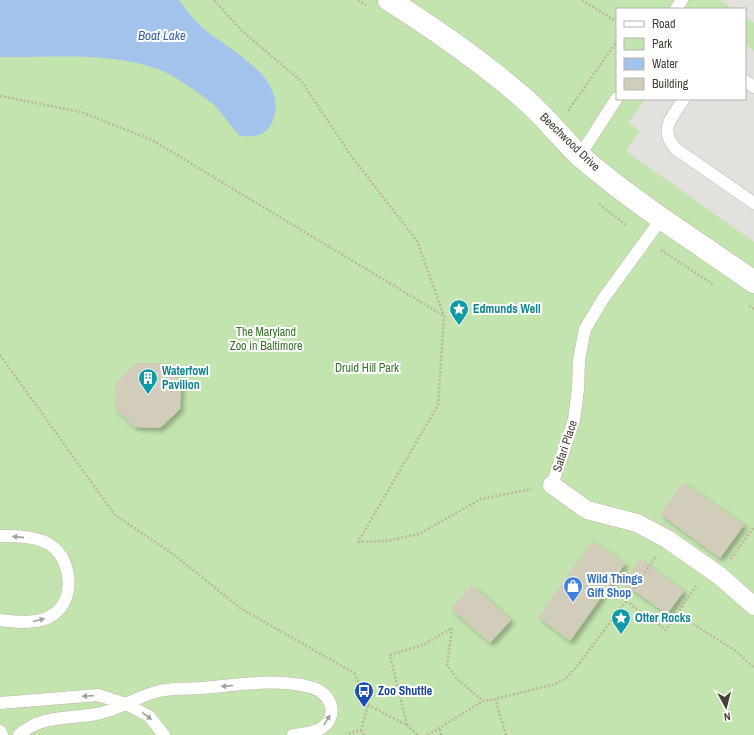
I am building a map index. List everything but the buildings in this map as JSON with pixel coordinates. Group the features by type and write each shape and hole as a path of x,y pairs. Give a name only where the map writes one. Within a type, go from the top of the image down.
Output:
{"street":[{"name":"Beechwood Drive","path":"389,0 451,40 499,77 534,107 580,155 662,218 754,282"},
{"name":"Safari Place","path":"552,485 587,510 637,523 667,538 714,572 754,606"}],"lane":[{"path":"580,155 616,100"},
{"path":"683,100 669,121 667,131 668,140 676,149 754,203"},
{"name":"Safari Place","path":"552,485 574,420 578,389 579,360 586,329 603,299 662,218"},
{"path":"0,536 36,540 52,546 63,557 68,570 68,590 63,604 54,615 38,621 21,622 0,620"},
{"path":"19,735 30,725 45,721 98,714 159,691 264,683 288,683 311,687 322,691 331,703 331,712 327,722 319,729 293,735"},
{"path":"0,703 98,695 126,704 149,716 164,735"},
{"path":"0,731 2,735"}],"path":[{"path":"214,0 242,31 302,82 352,157 417,241 444,316 438,405 358,542 386,542 419,534 481,499 552,485"},
{"path":"582,0 616,21"},
{"path":"564,117 616,42"},
{"path":"0,96 81,112 152,140 444,316"},
{"path":"0,355 115,515 173,554 240,608 354,673 362,688 368,705 361,730 364,735"},
{"path":"626,601 666,630 677,614 754,527"},
{"path":"428,735 440,729 483,701 555,684 565,679 578,665 626,601 667,538"},
{"path":"677,614 736,651 754,668"},
{"path":"407,725 390,655 425,644 452,628 447,666 456,679 483,701"},
{"path":"495,699 506,735"},
{"path":"368,705 407,725 418,735"},
{"path":"440,729 441,735"},
{"path":"346,734 361,730"}],"green space":[{"name":"Druid Hill Park","path":"0,0 754,0 754,735 0,735"}],"shaded area":[{"path":"720,0 754,0 754,23 746,18 746,8 732,8"},
{"path":"746,45 754,51 754,242 626,151 640,131 628,123 644,100 746,100"}],"water":[{"name":"Boat Lake","path":"0,0 179,0 191,16 205,30 243,58 267,81 274,94 276,108 271,124 262,134 254,136 240,136 212,103 165,72 139,63 80,57 0,57"}],"place":[{"name":"Edmunds Well","path":"459,326"},
{"name":"Waterfowl Pavilion","path":"148,395"},
{"name":"Wild Things Gift Shop","path":"573,603"},
{"name":"Otter Rocks","path":"621,635"},
{"name":"Zoo Shuttle","path":"364,708"}],"park label":[{"name":"The Maryland Zoo in Baltimore","path":"266,339"}]}
